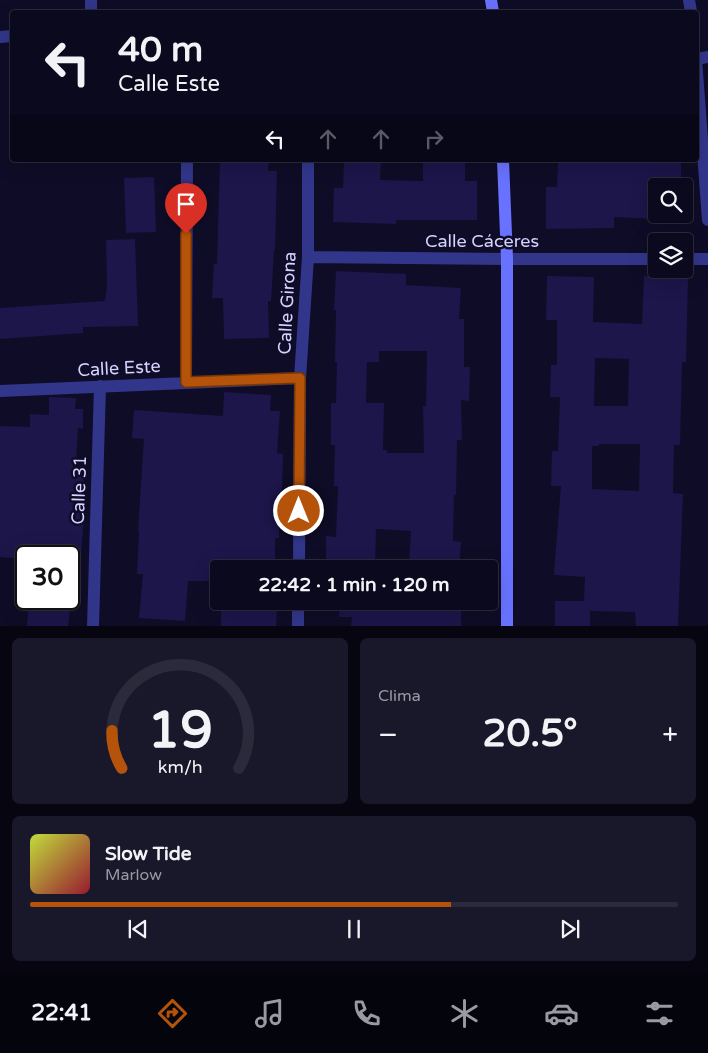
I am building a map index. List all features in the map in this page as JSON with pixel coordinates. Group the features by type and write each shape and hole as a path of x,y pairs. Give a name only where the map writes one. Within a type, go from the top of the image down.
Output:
{"street":[{"path":"699,99 708,220"},
{"path":"186,382 187,162"},
{"name":"Calle Girona","path":"299,560 300,378 308,257 308,162"},
{"path":"503,162 507,259 507,626"},
{"name":"Calle Cáceres","path":"308,257 648,259"},
{"path":"693,259 708,259"},
{"name":"Calle Este","path":"0,391 300,378"},
{"name":"Calle 31","path":"93,626 100,386"},
{"path":"298,610 298,626"}],"building":[{"path":"220,162 269,162 268,171 277,171 275,250 271,301 268,301 269,338 224,339 223,298 212,298 214,264 217,264"},
{"path":"344,162 381,162 380,180 423,181 423,162 465,162 465,181 477,181 477,220 396,220 396,224 333,222 334,188 343,188"},
{"path":"558,162 681,162 681,178 648,178 648,218 614,217 614,228 546,229 546,187 557,187"},
{"path":"154,177 156,232 126,233 124,178"},
{"path":"135,239 138,326 83,327 83,333 0,339 0,308 105,301 107,286 106,240"},
{"path":"336,271 406,274 406,285 461,288 459,319 464,319 464,367 470,367 469,401 461,400 462,440 457,440 456,495 454,495 453,541 461,542 460,560 409,560 411,531 376,529 375,560 326,560 326,536 336,537 338,486 334,486 335,445 331,445 331,403 336,403 336,310 334,310","holes":["379,351 427,351 426,406 423,406 424,453 387,453 387,450 383,450 384,403 366,403 367,362 379,362"]},
{"path":"547,276 594,277 593,322 642,324 644,276 648,276 648,278 688,278 686,362 682,362 680,445 674,445 673,493 683,494 678,626 636,626 635,612 590,611 590,626 555,626 555,601 584,601 585,577 555,575 554,573 561,486 551,486 552,451 558,451 560,397 550,397 551,365 557,365 557,320 546,320","holes":["595,358 629,359 628,406 594,406","599,444 640,444 639,491 592,489 592,446 599,446"]},
{"path":"224,392 271,395 270,411 280,411 277,453 283,454 282,492 279,492 279,538 275,538 275,560 210,560 210,581 188,581 185,621 139,618 143,574 137,574 138,531 144,439 132,438 134,410 223,416"},
{"path":"49,397 76,398 75,409 83,409 83,429 78,428 75,476 84,476 83,499 85,500 81,556 80,545 15,545 15,558 0,557 0,426 30,427 30,414 49,415"},
{"path":"28,610 70,610 68,626 27,626"},
{"path":"221,610 277,610 276,626 221,626"},
{"path":"339,610 461,610 461,626 351,626 352,617 339,617"}],"route":[{"path":"186,234 186,382 300,378 299,511"}]}
